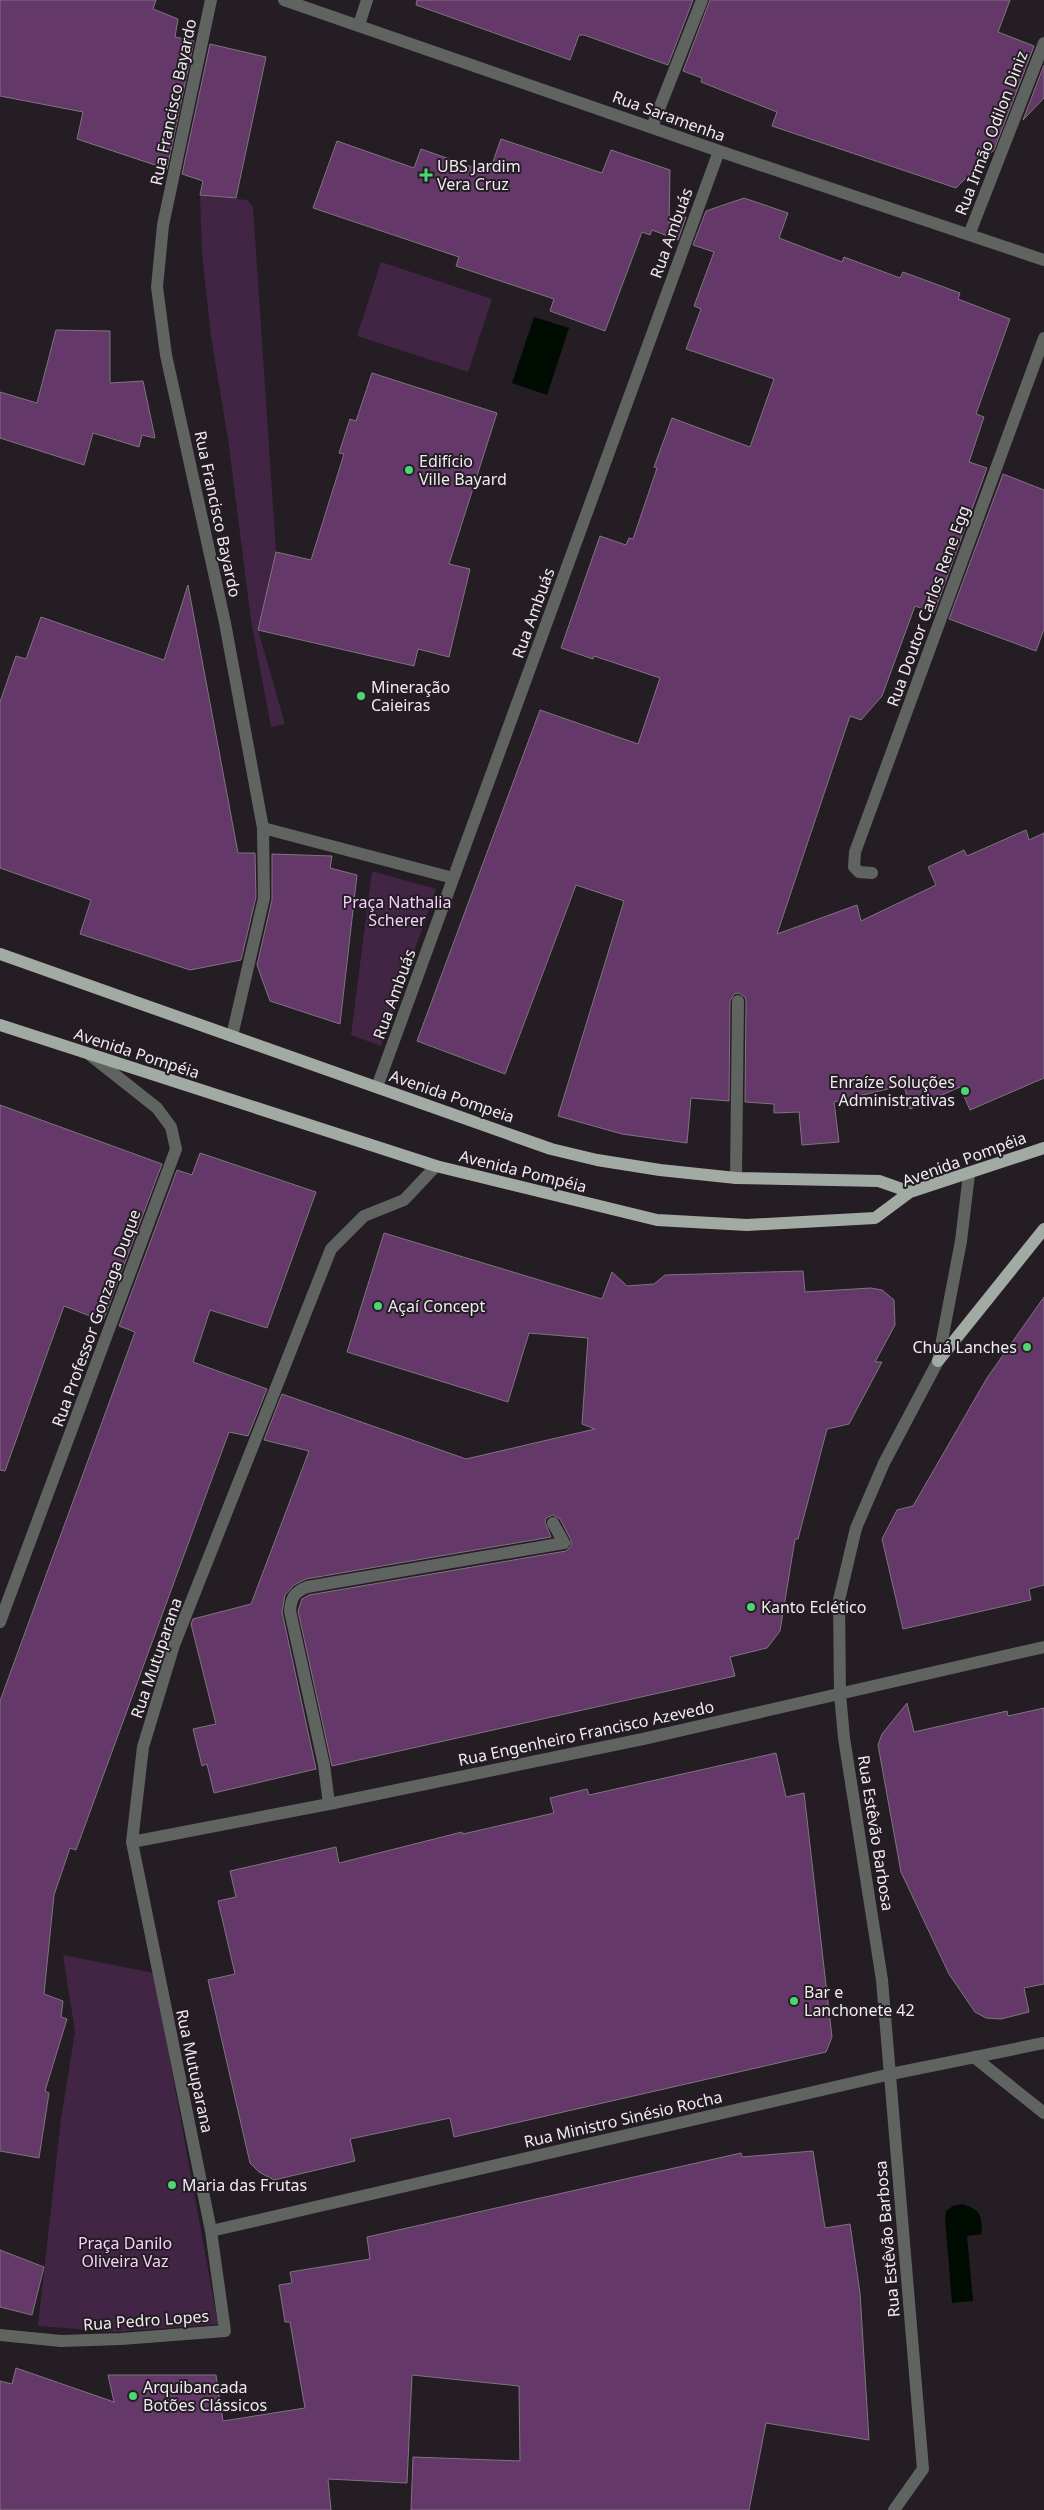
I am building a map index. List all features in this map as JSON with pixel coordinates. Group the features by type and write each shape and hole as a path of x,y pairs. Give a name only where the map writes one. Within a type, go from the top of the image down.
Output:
{"main road":[{"name":"Avenida Pompeia","path":"0,954 551,1149 651,1169 736,1178 879,1182 910,1192"},
{"name":"Avenida Pompéia","path":"0,1025 436,1166 657,1220 747,1225 875,1218 910,1192 1044,1148"},
{"path":"938,1361 1044,1229"}],"street":[{"name":"Rua Francisco Bayardo","path":"211,0 163,225 157,287 166,355 225,623 263,828 264,898 232,1036"},
{"name":"Rua Saramenha","path":"284,0 652,126 719,151 1044,260"},
{"path":"359,25 368,0"},
{"path":"652,126 702,0"},
{"name":"Rua Irmão Odilon Diniz","path":"969,235 1044,43"},
{"name":"Rua Ambuás","path":"378,1087 719,151"},
{"name":"Rua Doutor Carlos Rene Egg","path":"872,873 859,872 854,867 855,852 1044,338"},
{"path":"263,828 453,878"},
{"path":"736,1178 738,1001"},
{"name":"Rua Professor Gonzaga Duque","path":"0,1622 176,1149 171,1127 156,1108 90,1055"},
{"name":"Rua Mutuparana","path":"211,2231 132,1842 143,1747 174,1644 331,1249 364,1216 404,1200 436,1166"},
{"name":"Rua Estêvão Barbosa","path":"894,2510 923,2469 882,1980 844,1738 840,1694 838,1600 856,1528 884,1463 938,1361 961,1241 969,1174"},
{"path":"330,1804 324,1765 290,1611 291,1600 297,1591 307,1587 564,1543 553,1523"},
{"name":"Rua Engenheiro Francisco Azevedo","path":"132,1842 330,1804 643,1739 1044,1647"},
{"name":"Rua Ministro Sinésio Rocha","path":"211,2231 891,2074 1044,2042"},
{"path":"974,2057 1044,2113"},
{"name":"Rua Pedro Lopes","path":"0,2335 56,2341 121,2339 225,2331 211,2231"}],"green space":[{"path":"200,195 247,200 253,207 276,552 258,630 285,724 271,727 251,620 228,439 211,336 202,254"},
{"path":"381,262 492,299 468,372 357,336"},
{"name":"Praça Nathalia Scherer","path":"372,871 436,889 381,1046 351,1035"},
{"name":"Praça Danilo Oliveira Vaz","path":"63,1955 154,1973 218,2324 115,2332 38,2326 61,2119 75,2032"}],"shaded area":[{"path":"534,317 569,328 547,395 512,383"},
{"path":"962,2204 977,2211 979,2214 982,2234 967,2236 973,2301 952,2303 945,2218 946,2211 953,2206"}],"building":[{"path":"0,0 156,0 153,9 178,19 175,37 194,41 167,169 77,139 83,112 0,96"},
{"path":"417,0 693,0 668,65 584,35 579,35 570,60 416,5"},
{"path":"710,0 1010,0 998,32 1034,46 994,150 956,188 772,126 777,112 701,82 702,78 683,71"},
{"path":"210,44 266,57 236,198 200,195 203,181 182,174"},
{"path":"1044,65 1044,98 1023,120"},
{"path":"501,139 602,173 611,150 670,170 669,223 686,217 678,240 652,230 650,235 642,232 605,331 550,311 554,299 456,266 459,257 313,208 337,141 414,168 421,149 489,173"},
{"path":"744,198 788,213 779,238 842,262 844,257 900,278 903,272 960,293 958,299 1010,319 976,414 984,417 969,462 987,468 934,613 915,606 882,696 861,720 850,716 777,934 857,905 861,921 936,885 928,867 964,850 967,856 1026,830 1029,840 1044,833 1044,1078 970,1110 960,1087 910,1109 904,1085 834,1102 839,1142 802,1145 799,1112 774,1113 774,1104 745,1102 746,1001 745,997 739,993 734,994 730,1001 729,1101 691,1098 687,1143 622,1134 558,1116 624,901 576,885 505,1074 417,1041 540,710 638,744 660,678 594,656 593,659 561,648 600,536 626,545 629,538 633,539 657,468 654,467 672,418 750,447 774,379 686,349 701,309 694,306 714,252 693,245 706,211"},
{"path":"56,330 110,331 110,383 143,381 155,438 142,435 139,447 93,433 84,465 0,438 0,392 37,403"},
{"path":"372,373 497,413 449,564 470,569 449,657 418,649 414,666 258,630 276,552 311,560 344,454 339,453 350,419 356,421"},
{"path":"1003,474 1044,490 1044,629 1036,651 949,619"},
{"path":"188,585 238,853 255,853 256,897 241,960 190,970 80,934 91,900 0,868 0,702 16,656 26,659 41,617 164,660"},
{"path":"272,854 332,856 330,868 357,875 340,1024 270,1001 257,965 272,900"},
{"path":"0,1105 162,1164 103,1321 64,1306 5,1471 0,1470"},
{"path":"200,1153 316,1192 267,1328 210,1310 193,1362 267,1389 248,1436 229,1432 76,1850 70,1848 54,1895 44,1994 63,2001 61,2017 67,2019 45,2091 49,2093 39,2158 0,2151 0,1701 135,1332 119,1326 177,1170 192,1175"},
{"path":"384,1233 602,1299 612,1272 627,1286 654,1284 665,1275 803,1271 805,1292 871,1288 882,1290 894,1300 895,1325 875,1362 882,1362 849,1424 827,1429 798,1539 795,1539 780,1631 767,1648 730,1657 735,1676 332,1766 298,1611 302,1599 309,1595 566,1551 571,1546 571,1540 560,1519 553,1515 546,1518 545,1522 551,1537 306,1579 294,1585 285,1595 282,1612 316,1769 214,1793 207,1764 202,1766 193,1729 216,1724 191,1624 193,1619 251,1604 309,1451 264,1440 282,1394 466,1459 595,1429 582,1424 588,1338 529,1333 508,1402 347,1352"},
{"path":"1044,1297 1044,1585 1029,1589 1031,1600 903,1629 882,1539 897,1510 913,1506 987,1378"},
{"path":"907,1703 914,1732 1007,1711 1008,1716 1044,1708 1044,1984 1024,1988 1029,2012 1001,2019 986,2018 975,2012 949,1974 901,1872 878,1745 882,1734"},
{"path":"776,1753 786,1797 804,1793 832,2037 826,2052 454,2137 450,2118 350,2139 355,2161 274,2180 259,2172 250,2163 208,1980 235,1974 218,1901 236,1897 230,1871 336,1847 339,1863 462,1832 463,1834 554,1813 550,1798 587,1789 589,1795"},
{"path":"813,2151 825,2228 850,2224 860,2293 869,2440 766,2423 749,2510 411,2510 413,2457 520,2461 519,2386 412,2375 407,2483 328,2479 331,2510 0,2510 0,2381 12,2384 16,2368 114,2402 108,2375 216,2375 223,2421 305,2408 290,2322 285,2322 279,2285 292,2283 290,2272 370,2259 367,2237 741,2153 742,2157"},
{"path":"0,2250 44,2267 32,2315 0,2307"}],"place":[{"name":"UBS Jardim Vera Cruz","path":"426,175"},
{"name":"Edifício Ville Bayard","path":"409,470"},
{"name":"Mineração Caieiras","path":"361,696"},
{"name":"Enraíze Soluções Administrativas","path":"965,1091"},
{"name":"Açaí Concept","path":"378,1306"},
{"name":"Chuá Lanches","path":"1027,1347"},
{"name":"Kanto Eclético","path":"751,1607"},
{"name":"Bar e Lanchonete 42","path":"794,2001"},
{"name":"Maria das Frutas","path":"172,2185"},
{"name":"Arquibancada Botões Clássicos","path":"133,2396"}]}
